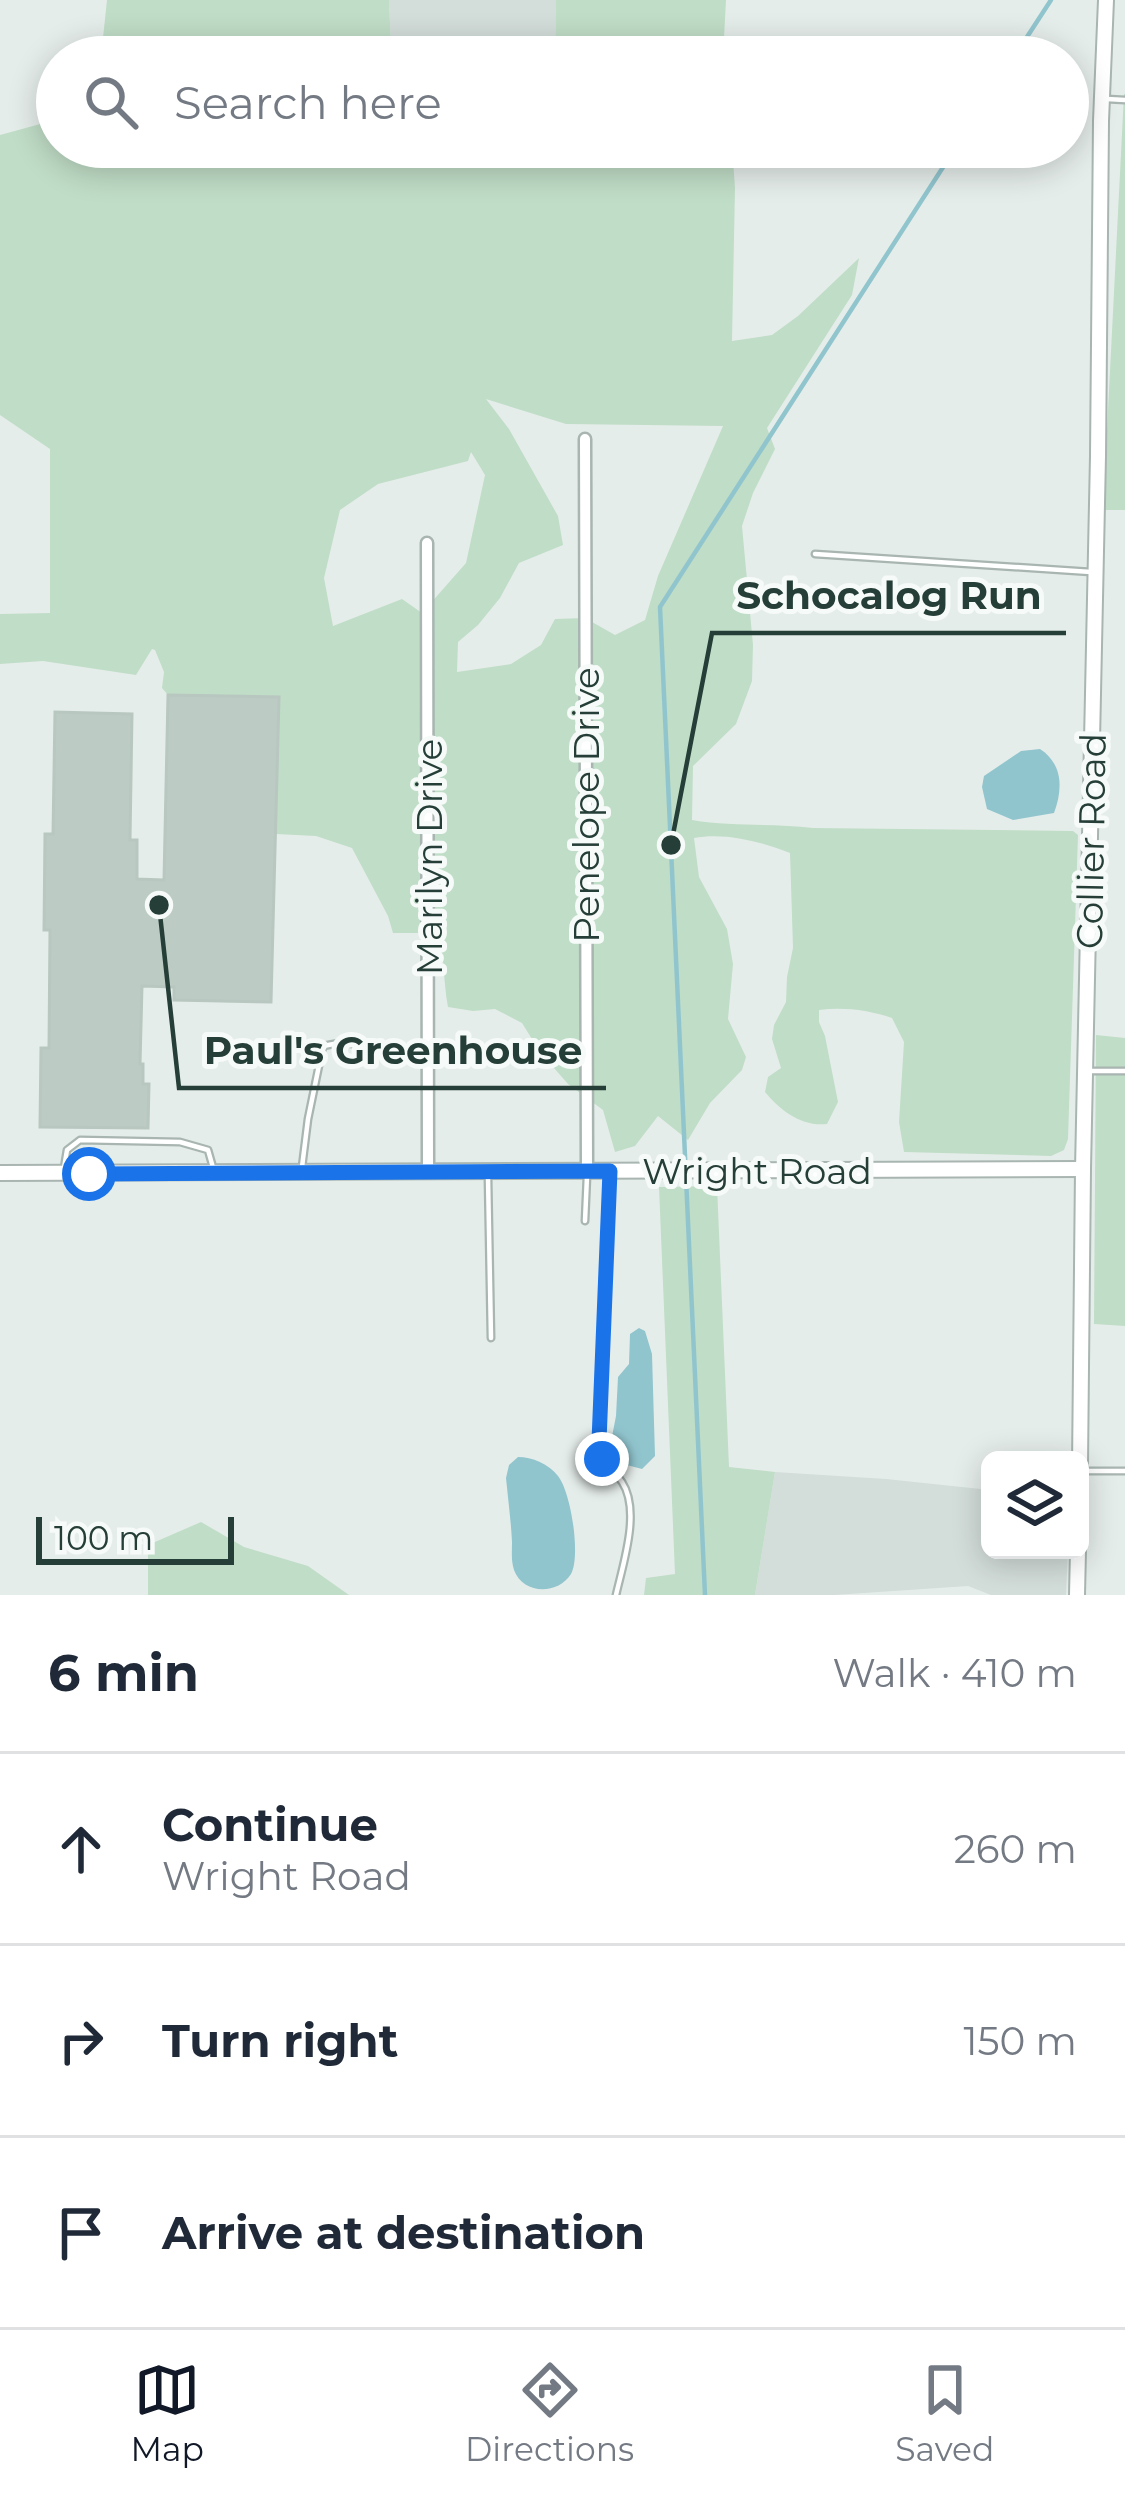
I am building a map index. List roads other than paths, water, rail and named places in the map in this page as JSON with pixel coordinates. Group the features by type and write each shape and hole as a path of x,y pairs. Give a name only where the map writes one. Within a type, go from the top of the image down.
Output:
{"street":[{"name":"Collier Road","path":"1080,1451 1106,0"},
{"name":"Penelope Drive","path":"585,439 587,1171"},
{"name":"Marilyn Drive","path":"428,543 428,1171"},
{"name":"Wright Road","path":"0,1173 1083,1169"},
{"path":"1077,1595 1078,1559"}],"lane":[{"path":"1102,99 1125,100"},
{"path":"815,554 1096,572"},
{"path":"302,1172 323,1046 429,1049"},
{"path":"1086,1071 1125,1071"},
{"path":"63,1174 67,1150 80,1140 180,1142 208,1150 215,1173"},
{"path":"489,1171 491,1338"},
{"path":"585,1221 587,1171"},
{"path":"610,1171 599,1441 602,1459 623,1483 631,1531 616,1595"},
{"path":"1089,1469 1125,1472"}],"water":[{"path":"1040,749 1053,762 1059,778 1054,813 1013,820 987,809 984,776 1021,751"},
{"path":"639,1328 645,1331 652,1354 655,1456 642,1469 623,1464 609,1452 618,1377 629,1364 630,1334"},
{"path":"518,1457 540,1462 554,1472 570,1509 574,1565 565,1581 550,1589 525,1584 513,1567 506,1478 509,1465"}],"waterway":[{"path":"1028,36 1051,0"},
{"path":"705,1595 660,607 942,168"}],"place":[{"name":"Schocalog Run","path":"671,845"},
{"name":"Paul's Greenhouse","path":"159,905"}]}
